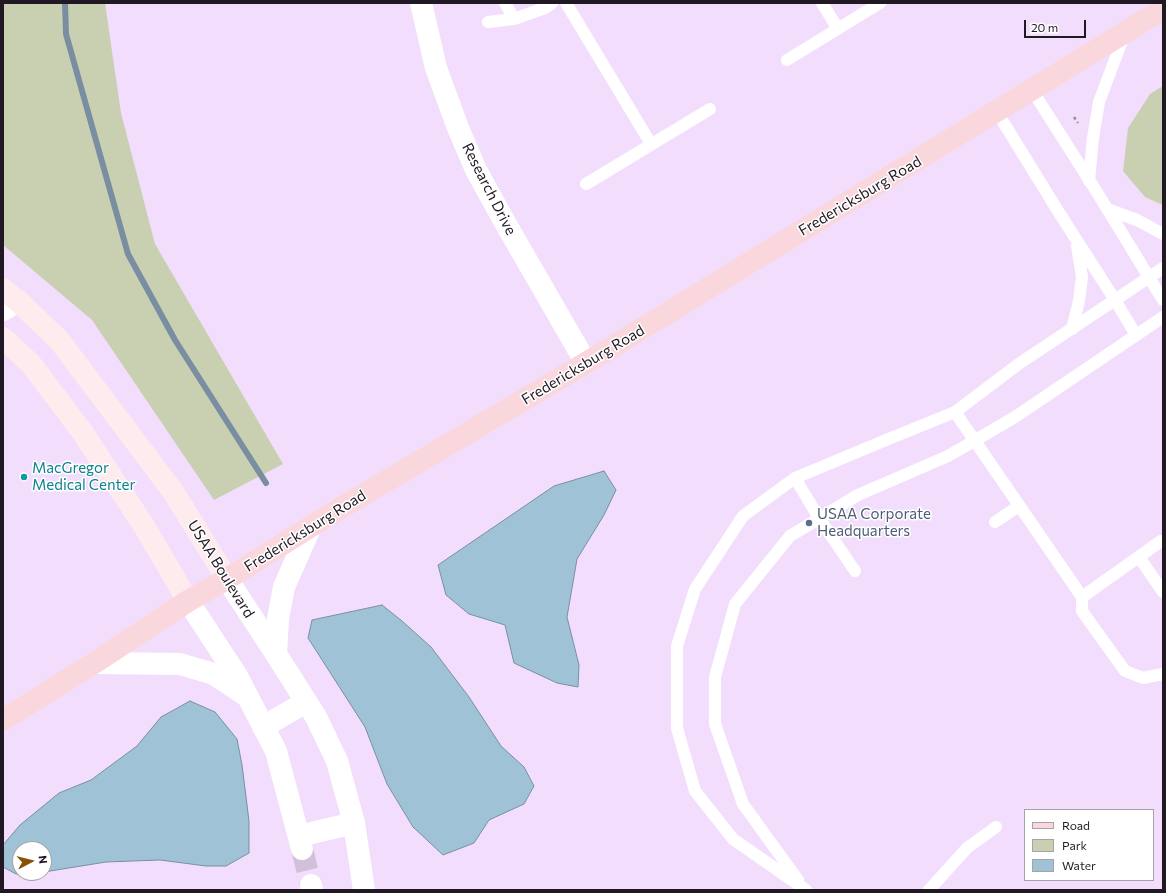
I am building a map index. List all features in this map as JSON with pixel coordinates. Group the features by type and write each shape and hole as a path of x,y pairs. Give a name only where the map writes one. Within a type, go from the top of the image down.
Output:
{"main road":[{"name":"Fredericksburg Road","path":"3,720 94,663 188,601 227,579 346,505 586,364 1163,9"}],"street":[{"name":"Research Drive","path":"421,3 436,68 458,128 476,170 586,364"},
{"name":"USAA Boulevard","path":"8,300 59,340 174,493 227,579 316,717 337,761 354,823 364,890"},
{"path":"3,338 31,364 83,433 144,526 188,601 237,676 276,751 300,843 354,823"},
{"path":"276,654 278,618 284,587 310,528"},
{"path":"94,663 180,664 214,674 248,697"},
{"path":"263,727 306,702"}],"lane":[{"path":"505,3 514,19"},
{"path":"488,22 514,19 545,8 552,3"},
{"path":"566,3 651,144"},
{"path":"822,3 838,29"},
{"path":"787,60 880,3"},
{"path":"1089,181 1093,138 1099,102 1126,32"},
{"path":"1032,90 1163,300"},
{"path":"586,184 710,109"},
{"path":"997,112 1136,335"},
{"path":"1107,209 1137,220 1163,234"},
{"path":"1072,329 1079,301 1082,277 1077,241"},
{"path":"805,889 733,839 695,791 677,728 677,646 695,589 743,516 795,478 955,412 1020,364 1163,268"},
{"path":"805,889 743,804 715,724 715,677 735,604 790,536 858,495 948,456 1015,417 1163,317"},
{"path":"955,412 1082,597 1082,611 1125,670 1143,678 1163,674"},
{"path":"795,478 819,518 855,571"},
{"path":"995,522 1019,506"},
{"path":"1082,597 1161,541"},
{"path":"1139,557 1163,592"},
{"path":"929,890 967,848 996,827"}],"path":[{"path":"1074,117 1079,124"}],"green space":[{"path":"3,3 105,3 121,113 155,244 283,464 214,500 92,320 3,245"},
{"path":"1163,86 1163,205 1145,197 1123,171 1128,128 1150,94"}],"water":[{"path":"604,471 616,490 604,515 577,559 567,617 579,665 578,687 557,683 514,663 505,625 469,614 446,595 438,565 554,486"},
{"path":"382,605 431,647 469,697 501,746 524,767 534,786 524,804 489,820 474,843 443,855 413,827 387,784 365,727 308,638 312,620"},
{"path":"190,701 215,712 237,739 249,821 249,853 226,866 206,866 160,860 106,862 52,871 52,841 12,841 12,872 3,867 3,845 20,825 59,793 91,780 137,746 161,717"}],"waterway":[{"path":"65,3 66,34 128,254 175,340 266,483"}],"tunnel":[{"path":"302,849 311,885"}],"place":[{"name":"MacGregor Medical Center","path":"24,477"},
{"name":"USAA Corporate Headquarters","path":"809,523"}]}
